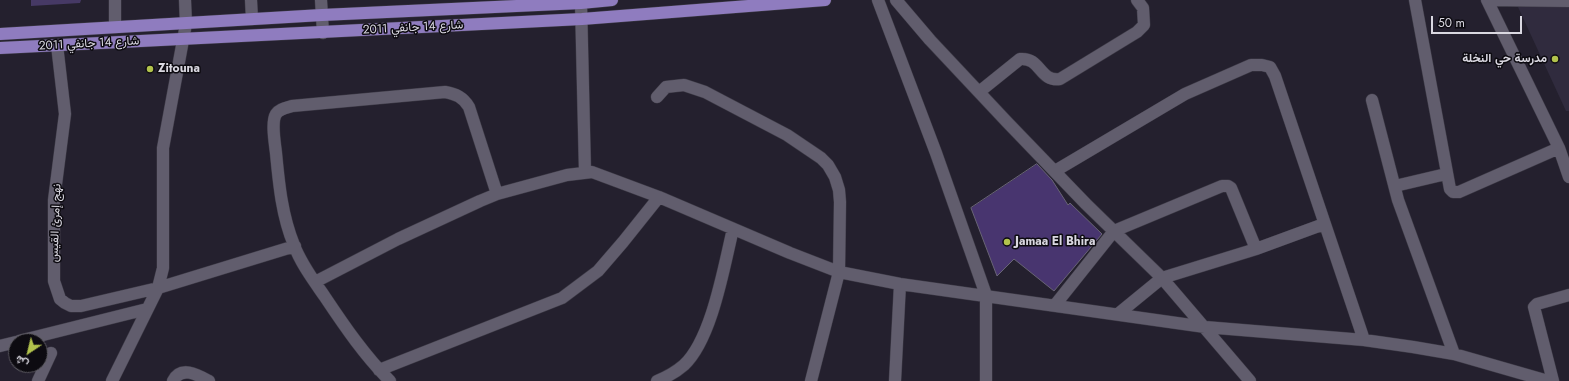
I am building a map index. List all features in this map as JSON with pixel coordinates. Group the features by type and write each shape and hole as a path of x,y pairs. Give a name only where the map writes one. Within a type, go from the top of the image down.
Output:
{"main road":[{"name":"شارع 14 جانفي 2011","path":"0,34 551,2 581,3 612,0"},
{"name":"شارع 14 جانفي 2011","path":"0,48 582,19 825,0"}],"street":[{"path":"115,0 115,27"},
{"path":"112,381 158,288 163,268 163,148 184,40 186,24 185,0"},
{"path":"251,0 252,19"},
{"path":"321,0 323,33"},
{"path":"878,0 936,153 986,295 986,381"},
{"path":"896,0 930,40 979,92 1114,231 1162,278 1205,326 1250,381"},
{"path":"979,92 1020,59 1027,58 1032,61 1048,78 1052,80 1060,79 1137,32 1144,25 1143,8 1137,0"},
{"path":"1415,0 1446,174 1450,189 1453,192 1459,192 1559,148"},
{"path":"1569,1 1487,0 1559,148 1569,177"},
{"path":"581,3 585,172"},
{"name":"نهج إمرئ القيس","path":"57,45 65,114 54,200 54,281 60,299 71,306 81,306 158,288 294,246"},
{"path":"1055,171 1185,94 1251,66 1262,65 1270,67 1275,76 1364,340"},
{"path":"657,97 666,87 684,85 705,92 788,135 824,162 835,177 839,190 840,272 811,381"},
{"path":"390,381 379,370 345,327 315,282 294,246 280,199 274,135 275,115 282,109 292,106 444,92 454,94 464,99 469,107 497,194"},
{"path":"1372,100 1398,200 1454,354"},
{"path":"315,282 398,239 497,194 567,175 592,172 659,197 790,253 840,272 900,284 1205,326 1364,340 1414,347 1454,354 1528,379 1548,381"},
{"path":"1395,186 1446,174"},
{"path":"1055,305 1114,231 1222,186 1228,186 1231,188 1256,249"},
{"path":"379,370 562,298 598,271 659,197"},
{"path":"1118,314 1162,278 1256,249 1324,224"},
{"path":"658,381 668,377 684,365 698,346 706,330 712,314 733,229"},
{"path":"895,381 900,284"},
{"path":"1554,381 1534,307 1543,301 1569,295"},
{"path":"48,334 147,309"},
{"path":"38,381 51,353"},
{"path":"173,381 174,378 180,374 188,372 209,381"}],"shaded area":[{"path":"31,0 81,0 80,3 31,6"},
{"name":"مدرسة حي النخلة","path":"1518,7 1569,7 1569,111 1566,111"}],"building":[{"path":"1037,164 1052,180 1068,205 1070,203 1102,234 1054,291 1014,259 997,276 971,208"}],"place":[{"name":"مدرسة حي النخلة","path":"1555,59"},
{"name":"Zitouna","path":"150,69"},
{"name":"Jamaa El Bhira","path":"1007,242"}]}
